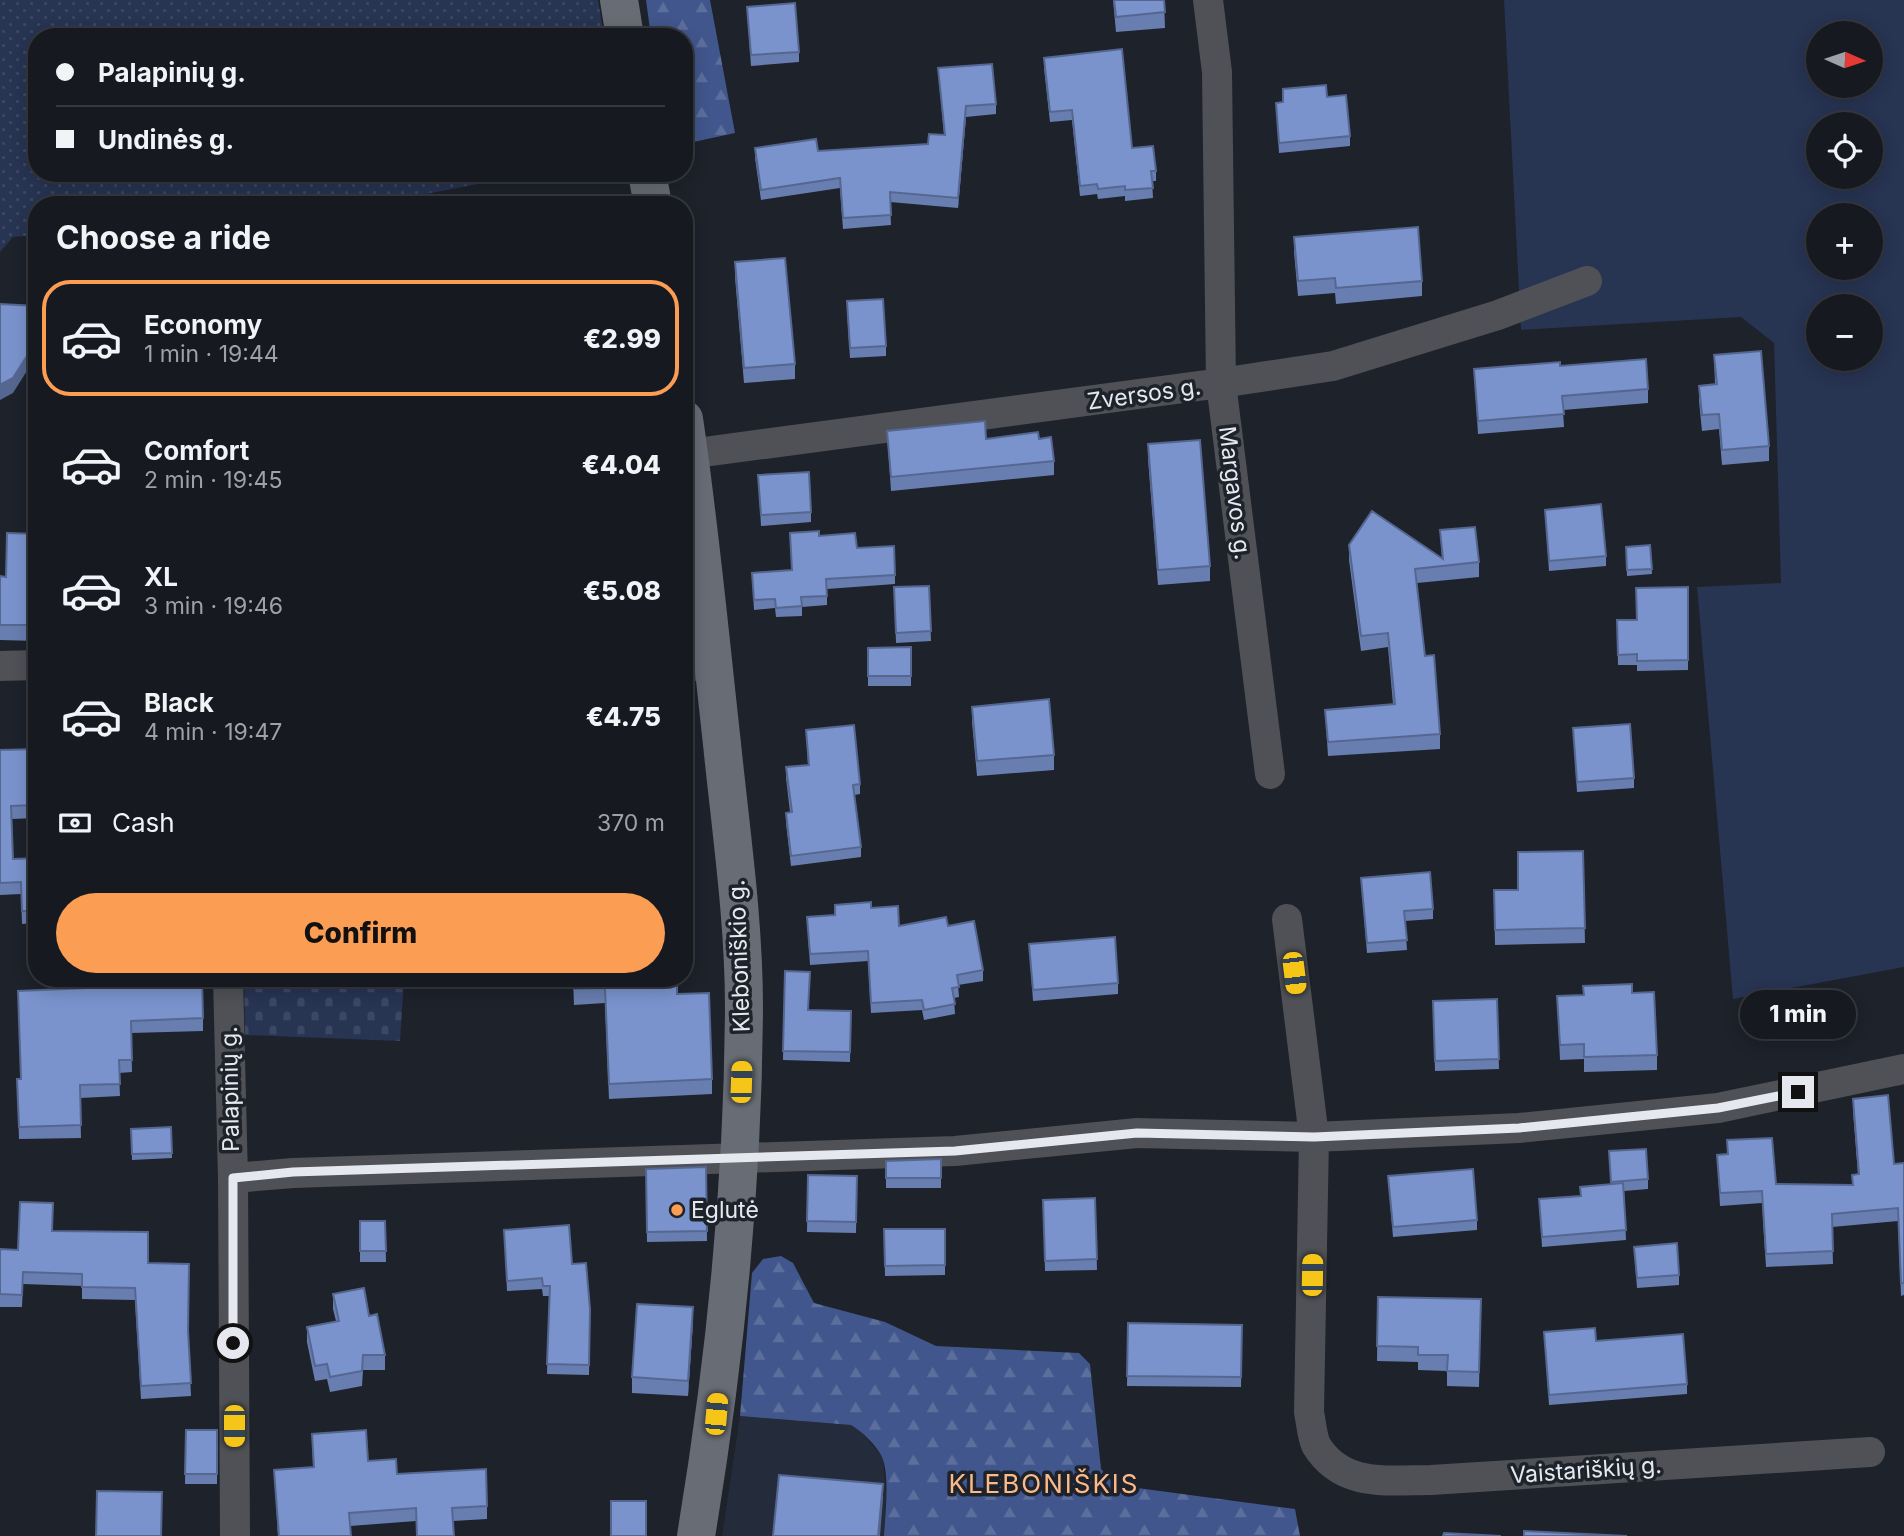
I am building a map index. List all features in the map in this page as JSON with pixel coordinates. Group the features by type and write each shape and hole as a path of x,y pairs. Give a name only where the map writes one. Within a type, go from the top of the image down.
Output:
{"street":[{"path":"620,0 624,28"},
{"name":"Margavos g.","path":"1208,0 1217,72 1222,383 1270,774"},
{"name":"Zversos g.","path":"693,435 1222,383 1333,366 1498,315 1587,281"},
{"name":"Kleboniškio g.","path":"693,551 699,666 739,916 744,1007 738,1157 716,1414 696,1536"},
{"path":"0,666 28,665"},
{"path":"1287,919 1314,1137"},
{"name":"Palapinių g.","path":"228,987 233,1178 234,1536"},
{"path":"233,1178 293,1172 955,1151 1137,1133 1314,1137 1519,1128 1718,1108 1904,1069"},
{"name":"Vaistariškių g.","path":"1314,1137 1309,1412 1315,1443 1332,1464 1350,1476 1377,1480 1445,1479 1870,1452"}],"shaded area":[{"path":"740,1416 852,1425 861,1431 883,1458 886,1495 884,1536 722,1536"}],"green space":[{"path":"0,0 598,0 603,28 28,28 28,182 488,182 412,196 28,196 28,236 13,237 0,252"},
{"path":"646,0 710,0 735,133 693,142 693,28 650,28"},
{"path":"1504,0 1904,0 1904,967 1733,999 1697,587 1781,583 1774,343 1741,317 1521,330"},
{"path":"244,987 403,987 400,1041 245,1035"},
{"path":"781,1256 793,1263 814,1303 885,1322 936,1346 1079,1353 1090,1364 1101,1469 1115,1485 1295,1509 1300,1536 884,1536 884,1464 876,1448 860,1431 851,1425 740,1416 752,1273 763,1259"}],"building":[{"path":"1114,0 1164,0 1165,12 1116,17"},
{"path":"795,3 799,52 751,55 747,7"},
{"path":"1122,49 1132,148 1153,146 1156,171 1151,171 1153,188 1125,190 1125,186 1098,189 1097,184 1080,186 1072,110 1050,112 1044,58"},
{"path":"992,64 996,104 966,106 958,198 890,192 891,215 843,218 840,178 761,190 755,148 816,139 818,151 928,144 929,134 945,135 938,68"},
{"path":"1326,85 1327,97 1346,95 1350,136 1279,143 1276,103 1283,102 1283,89"},
{"path":"1418,227 1422,281 1336,288 1335,278 1298,281 1294,237"},
{"path":"785,258 795,364 744,368 735,262"},
{"path":"883,299 886,346 850,348 847,301"},
{"path":"0,304 28,306 28,354 13,378 0,385"},
{"path":"1761,351 1769,446 1722,450 1719,414 1702,415 1699,386 1717,384 1714,355"},
{"path":"1646,359 1648,389 1562,396 1564,414 1478,421 1474,369"},
{"path":"985,421 986,439 1038,432 1039,439 1051,437 1054,461 891,477 887,431"},
{"path":"1200,440 1210,566 1158,570 1148,444"},
{"path":"809,472 811,512 761,515 758,475"},
{"path":"1601,504 1606,556 1549,561 1545,510"},
{"path":"1372,511 1443,559 1440,530 1475,527 1479,562 1415,569 1425,656 1434,655 1440,734 1328,742 1325,710 1395,704 1388,633 1361,636 1349,545"},
{"path":"819,531 819,536 855,533 857,548 894,546 895,575 826,579 827,596 801,597 802,606 776,608 775,599 754,600 752,573 792,570 790,533"},
{"path":"7,533 28,534 28,625 0,625 0,576 6,577"},
{"path":"1650,545 1652,569 1627,570 1626,547"},
{"path":"929,586 931,631 896,633 894,587"},
{"path":"1688,587 1688,660 1637,661 1637,654 1618,655 1617,620 1637,620 1636,588"},
{"path":"911,647 911,676 868,676 868,648"},
{"path":"1049,699 1054,755 977,761 972,707"},
{"path":"1630,724 1634,778 1577,782 1573,728"},
{"path":"854,725 860,784 853,785 861,847 791,856 786,813 792,812 786,767 809,765 806,730"},
{"path":"28,749 28,805 11,806 13,859 28,858 28,911 22,911 21,882 0,883 0,750"},
{"path":"1583,851 1585,928 1495,930 1494,890 1518,890 1518,852"},
{"path":"1430,872 1433,909 1404,911 1407,940 1367,943 1361,878"},
{"path":"871,902 871,908 898,906 899,926 946,917 948,926 974,921 983,970 957,975 959,987 952,988 955,1004 924,1010 922,1000 871,1003 868,951 810,954 807,917 835,915 835,905"},
{"path":"1115,937 1118,983 1033,990 1029,944"},
{"path":"785,971 810,972 808,1010 851,1011 850,1052 783,1051"},
{"path":"1632,984 1632,993 1654,992 1657,1055 1584,1057 1584,1044 1560,1045 1557,996 1584,995 1583,986"},
{"path":"202,987 203,1018 131,1021 132,1060 119,1060 120,1084 80,1085 81,1125 19,1127 17,1079 21,1079 18,991"},
{"path":"574,987 677,987 677,994 709,993 712,1079 609,1084 605,988"},
{"path":"1497,999 1499,1059 1435,1061 1433,1001"},
{"path":"1888,1095 1894,1164 1904,1163 1904,1283 1901,1283 1898,1208 1832,1214 1833,1251 1766,1254 1762,1191 1720,1193 1717,1155 1728,1154 1727,1140 1772,1138 1776,1184 1853,1185 1852,1175 1859,1174 1853,1099"},
{"path":"171,1127 172,1153 132,1154 131,1129"},
{"path":"1646,1149 1648,1179 1611,1182 1609,1151"},
{"path":"941,1159 941,1178 886,1178 886,1161"},
{"name":"Eglutė","path":"706,1167 707,1231 647,1232 646,1169"},
{"path":"1473,1169 1477,1220 1393,1227 1388,1176"},
{"path":"808,1175 857,1176 856,1222 807,1221"},
{"path":"1623,1183 1626,1230 1542,1237 1539,1199 1581,1196 1580,1187"},
{"path":"1095,1198 1097,1259 1045,1261 1043,1200"},
{"path":"20,1202 53,1203 52,1231 148,1232 148,1263 189,1264 188,1331 191,1383 141,1386 135,1288 82,1287 82,1274 23,1272 22,1295 0,1294 0,1249 18,1250"},
{"path":"360,1221 385,1221 386,1251 360,1251"},
{"path":"569,1225 572,1264 586,1263 590,1309 589,1365 547,1364 550,1286 543,1286 542,1278 507,1281 504,1230"},
{"path":"884,1229 945,1229 945,1265 885,1266"},
{"path":"1677,1243 1679,1275 1637,1278 1634,1247"},
{"path":"364,1288 369,1316 377,1314 385,1355 363,1355 362,1371 330,1377 327,1364 315,1366 307,1327 339,1321 333,1294"},
{"path":"1378,1297 1481,1299 1479,1372 1447,1371 1448,1355 1418,1355 1418,1347 1377,1346"},
{"path":"637,1304 693,1307 688,1381 632,1377"},
{"path":"1128,1323 1242,1325 1241,1377 1127,1376"},
{"path":"1595,1328 1596,1341 1683,1334 1687,1384 1549,1395 1544,1332"},
{"path":"186,1430 217,1430 217,1474 185,1474"},
{"path":"366,1430 368,1461 396,1459 397,1474 486,1469 487,1506 452,1508 454,1536 417,1536 416,1508 349,1513 351,1536 279,1536 274,1470 314,1467 312,1434"},
{"path":"779,1475 883,1484 878,1536 773,1536"},
{"path":"97,1491 162,1492 161,1536 96,1536"},
{"path":"611,1501 646,1501 646,1536 611,1536"},
{"path":"1524,1531 1627,1536 1524,1536"},
{"path":"1444,1533 1501,1536 1443,1536"}],"place":[{"name":"Eglutė","path":"677,1210"}],"district":[{"name":"KLEBONIŠKIS","path":"1044,1483"}],"route":[{"path":"233,1343 233,1178 293,1172 955,1151 1137,1133 1314,1137 1519,1128 1718,1108 1798,1092"}]}
